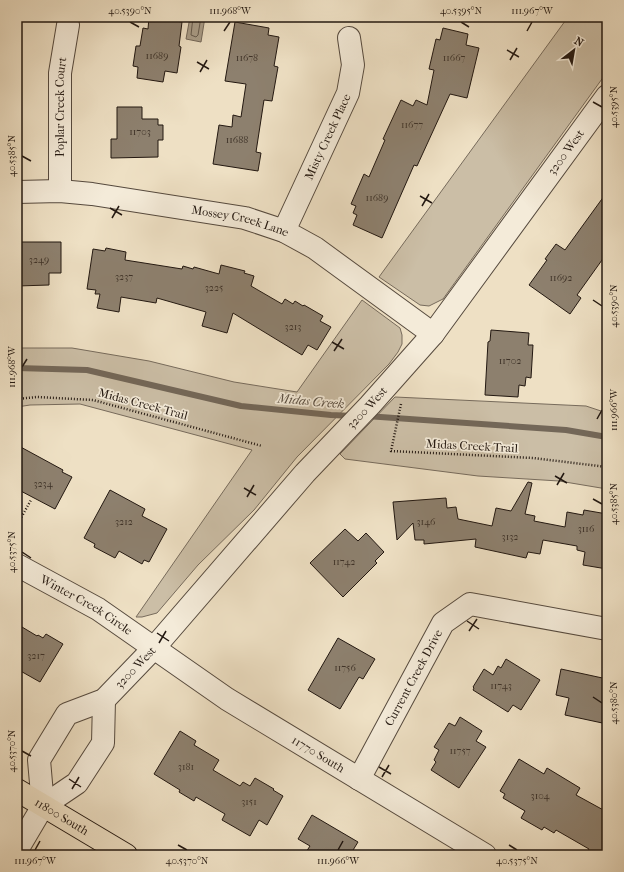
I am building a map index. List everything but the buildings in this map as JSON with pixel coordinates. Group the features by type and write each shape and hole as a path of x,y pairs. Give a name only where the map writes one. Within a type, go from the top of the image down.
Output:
{"main road":[{"name":"11800 South","path":"17,790 126,855"}],"street":[{"name":"Poplar Creek Court","path":"60,191 60,73 68,25"},
{"name":"Misty Creek Place","path":"284,231 348,93 353,65 349,38"},
{"name":"3200 West","path":"43,806 39,760 67,714 104,700 153,649 306,473 433,334 607,96"},
{"name":"Mossey Creek Lane","path":"17,192 60,191 92,194 238,217 284,231 326,256 433,334"},
{"name":"Winter Creek Circle","path":"17,565 98,609 153,649"},
{"name":"Current Creek Drive","path":"360,779 443,623 470,604 607,629"},
{"name":"11770 South","path":"153,649 227,699 485,855"},
{"path":"17,850 43,806 77,783 103,743 104,700"}],"path":[{"name":"Midas Creek Trail","path":"17,399 37,396 93,400 262,446"},
{"name":"Midas Creek Trail","path":"402,397 391,451 533,458 607,466"},
{"path":"17,524 31,500"}],"shaded area":[{"path":"568,17 607,17 607,72 443,299 429,306 420,305 379,277"},
{"path":"362,300 400,328 402,344 398,352 389,364 297,457 254,510 198,565 157,613 136,617 252,450 80,404 30,405 17,407 17,348 72,348 149,361 234,382 297,392"},
{"path":"395,397 586,406 607,413 607,489 559,481 478,476 345,459 340,454"}],"water":[{"path":"190,17 205,17 201,42 186,39"}],"waterway":[{"name":"Midas Creek","path":"17,368 87,370 241,406 353,416"},
{"name":"Midas Creek","path":"366,416 566,430 607,437"}]}
